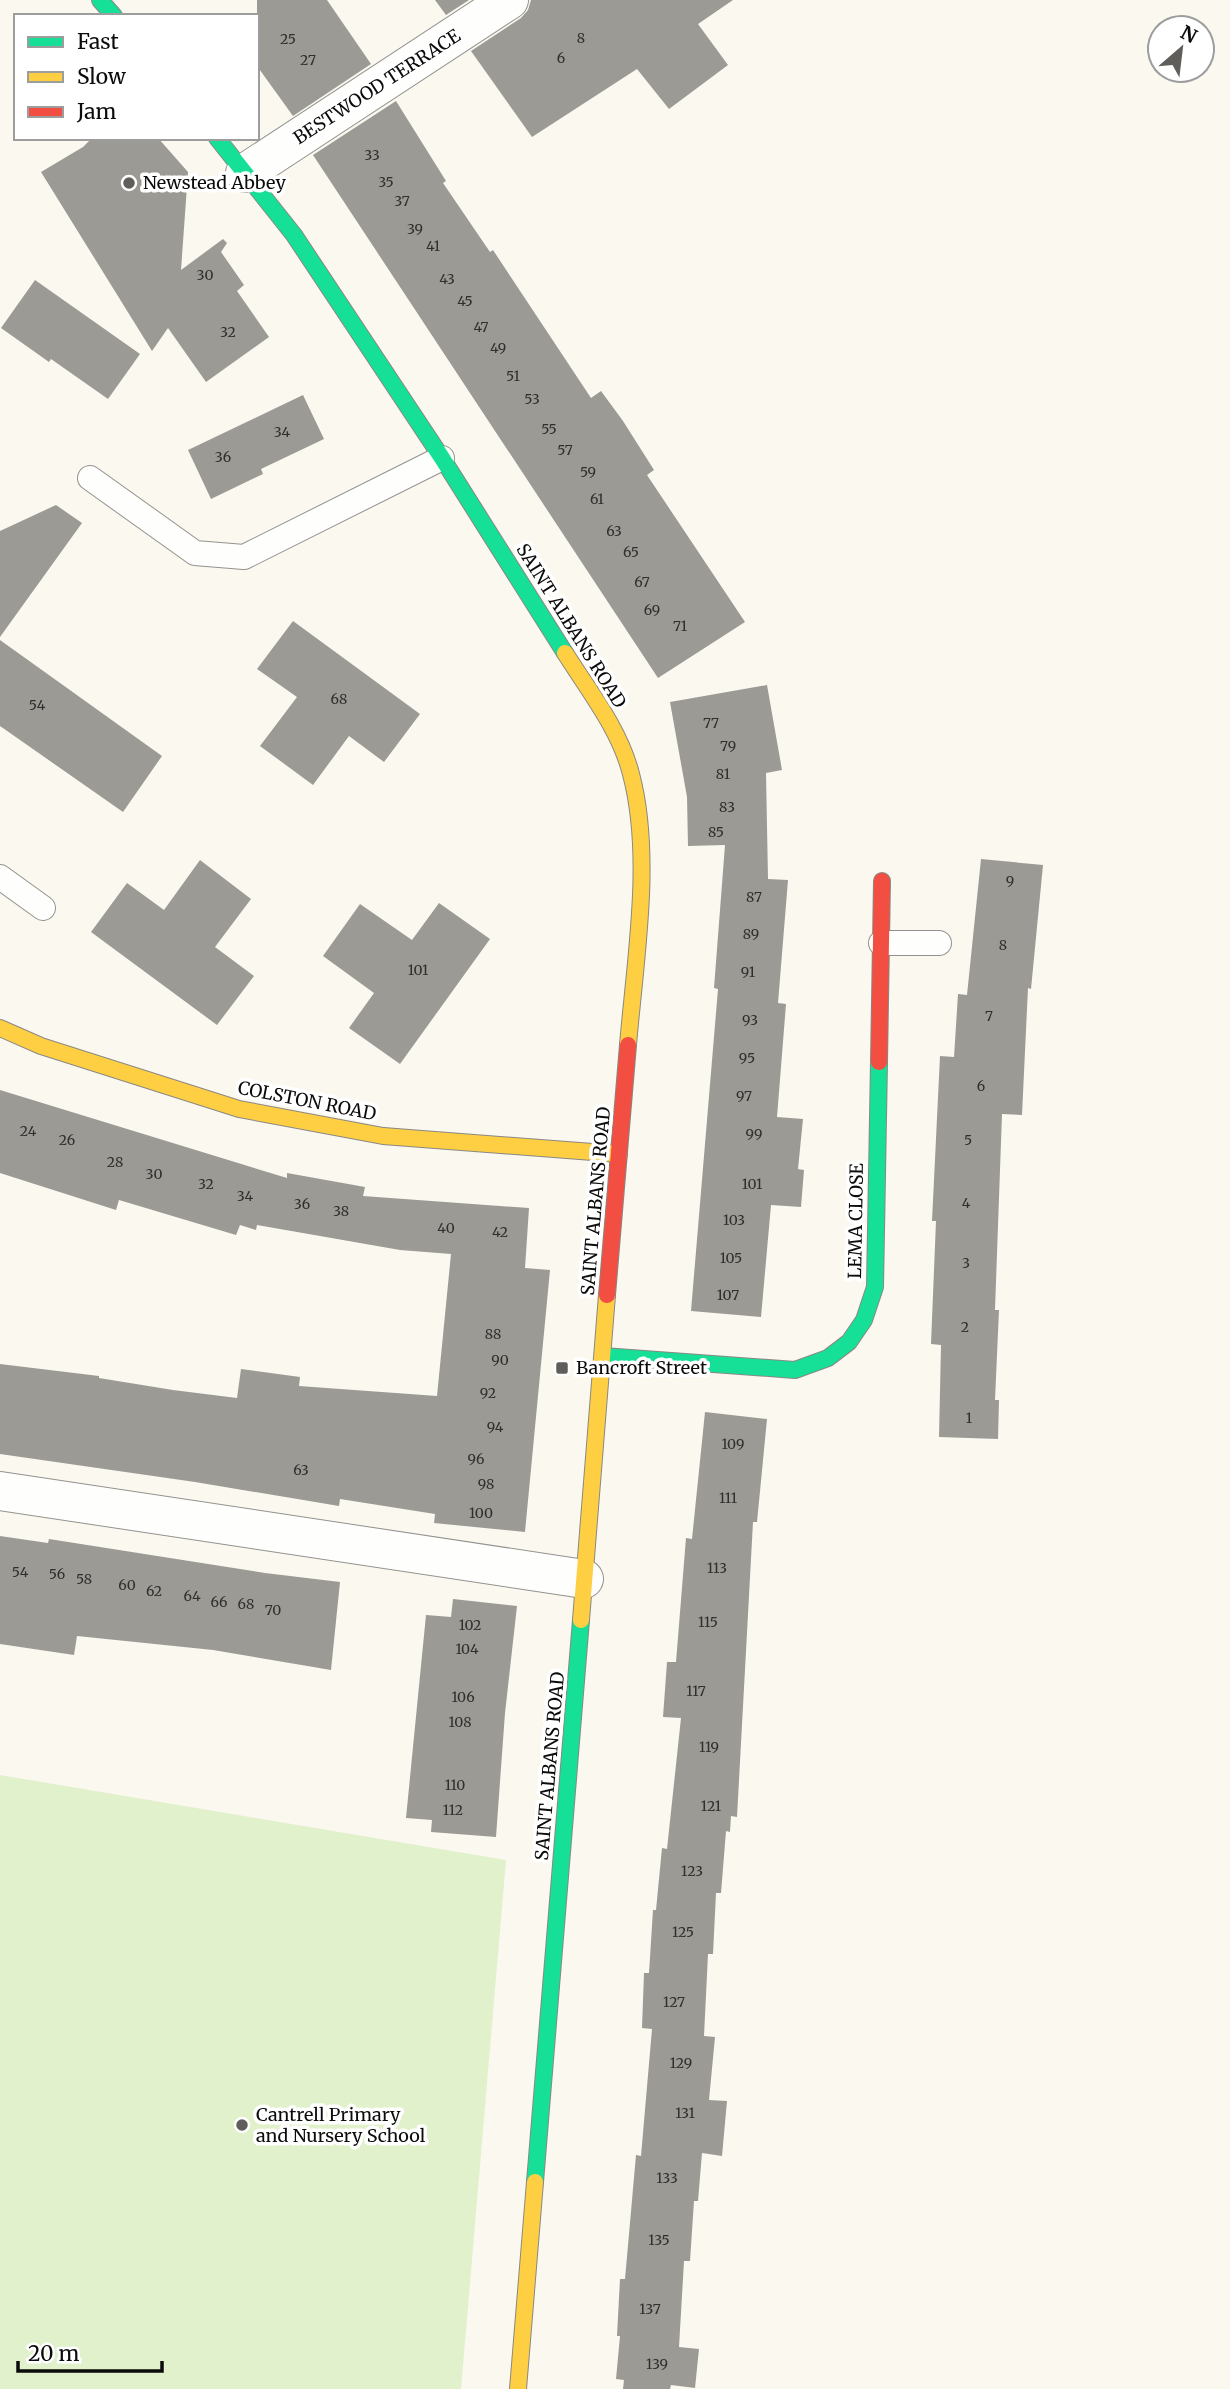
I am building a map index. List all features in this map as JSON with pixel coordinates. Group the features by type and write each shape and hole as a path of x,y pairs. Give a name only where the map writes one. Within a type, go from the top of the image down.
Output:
{"street":[{"path":"100,0 112,14"},
{"name":"BESTWOOD TERRACE","path":"245,173 509,0"},
{"name":"SAINT ALBANS ROAD","path":"219,140 294,235 442,458 610,724 631,772 641,824 641,885 518,2389"},
{"name":"LEMA CLOSE","path":"603,1356 794,1370 825,1362 850,1343 867,1316 875,1287 882,881"},
{"name":"COLSTON ROAD","path":"0,1028 41,1046 239,1109 383,1136 619,1154"},
{"path":"0,1491 584,1579"}],"lane":[{"path":"90,478 195,553 244,556 442,458"},
{"path":"0,877 43,908"},
{"path":"881,943 939,943"}],"green space":[{"name":"Cantrell Primary and Nursery School","path":"0,1775 506,1860 461,2389 0,2389"}],"building":[{"path":"257,0 327,0 371,64 293,116 259,69"},
{"path":"435,0 469,0 446,15"},
{"path":"531,0 733,0 698,24 728,65 669,109 637,69 532,137 471,51 521,18 528,10"},
{"path":"396,101 446,181 443,183 490,252 493,250 591,398 601,391 623,421 654,470 647,475 745,622 658,678 313,155"},
{"path":"90,140 160,140 188,172 181,270 223,239 227,243 221,252 244,285 237,291 269,337 206,382 168,328 152,351 41,172"},
{"path":"35,280 140,354 108,399 1,328"},
{"path":"303,395 324,439 261,469 263,474 211,499 188,450"},
{"path":"56,505 82,523 0,637 0,531"},
{"path":"293,621 420,714 384,762 349,736 313,785 260,746 297,697 257,669"},
{"path":"0,640 162,756 123,812 0,726"},
{"path":"767,685 782,770 766,773 768,879 788,880 778,1003 786,1004 777,1117 803,1119 798,1169 804,1170 801,1207 771,1205 761,1317 691,1311 718,989 714,988 725,845 688,846 687,797 670,702"},
{"path":"981,859 1043,865 1031,989 1028,988 1022,1115 1002,1114 995,1310 999,1310 995,1400 999,1400 998,1439 939,1437 941,1345 931,1344 936,1221 932,1221 940,1056 954,1057 958,994 967,995"},
{"path":"200,860 251,899 215,947 254,976 217,1025 91,932 127,883 164,910"},
{"path":"439,903 490,939 400,1064 349,1028 374,993 323,956 360,904 412,940"},
{"path":"0,1090 287,1178 287,1173 365,1187 363,1196 529,1208 525,1268 550,1270 525,1532 434,1523 435,1514 340,1499 339,1506 0,1454 0,1364 99,1376 173,1390 237,1398 241,1369 300,1377 299,1386 437,1396 451,1254 400,1250 257,1225 256,1230 240,1225 236,1235 119,1200 116,1210 0,1173"},
{"path":"705,1412 767,1419 757,1522 753,1522 737,1817 731,1816 730,1832 726,1831 721,1893 716,1893 713,1954 708,1954 704,2036 715,2037 709,2100 727,2101 722,2156 702,2153 698,2201 694,2201 690,2261 684,2261 679,2347 699,2349 695,2388 671,2385 670,2389 623,2389 624,2380 616,2379 620,2336 617,2336 620,2279 625,2279 636,2155 641,2156 652,2029 642,2028 644,1973 649,1973 653,1910 656,1910 662,1848 667,1849 681,1718 663,1717 667,1662 676,1662 686,1538 692,1539"},
{"path":"0,1536 48,1543 49,1539 340,1582 331,1670 213,1650 77,1636 74,1655 0,1644"},
{"path":"453,1599 517,1606 505,1713 496,1837 431,1832 432,1820 406,1818 426,1615 451,1617"}],"traffic: fast":[{"path":"100,0 112,14"},
{"path":"219,140 294,235 442,458 565,653"},
{"path":"603,1356 795,1370 828,1358 849,1342 864,1320 875,1287 879,1062"},
{"path":"535,2182 581,1620"}],"traffic: slow":[{"path":"565,653 603,711 619,742 631,774 637,806 642,874 628,1045"},
{"path":"0,1028 41,1046 239,1109 383,1136 619,1154"},
{"path":"581,1620 607,1295"},
{"path":"518,2389 535,2182"}],"traffic: jam":[{"path":"879,1062 882,881"},
{"path":"607,1295 628,1045"}],"place":[{"name":"Newstead Abbey","path":"129,183"},
{"name":"Bancroft Street","path":"562,1368"},
{"name":"Cantrell Primary and Nursery School","path":"242,2125"}]}
